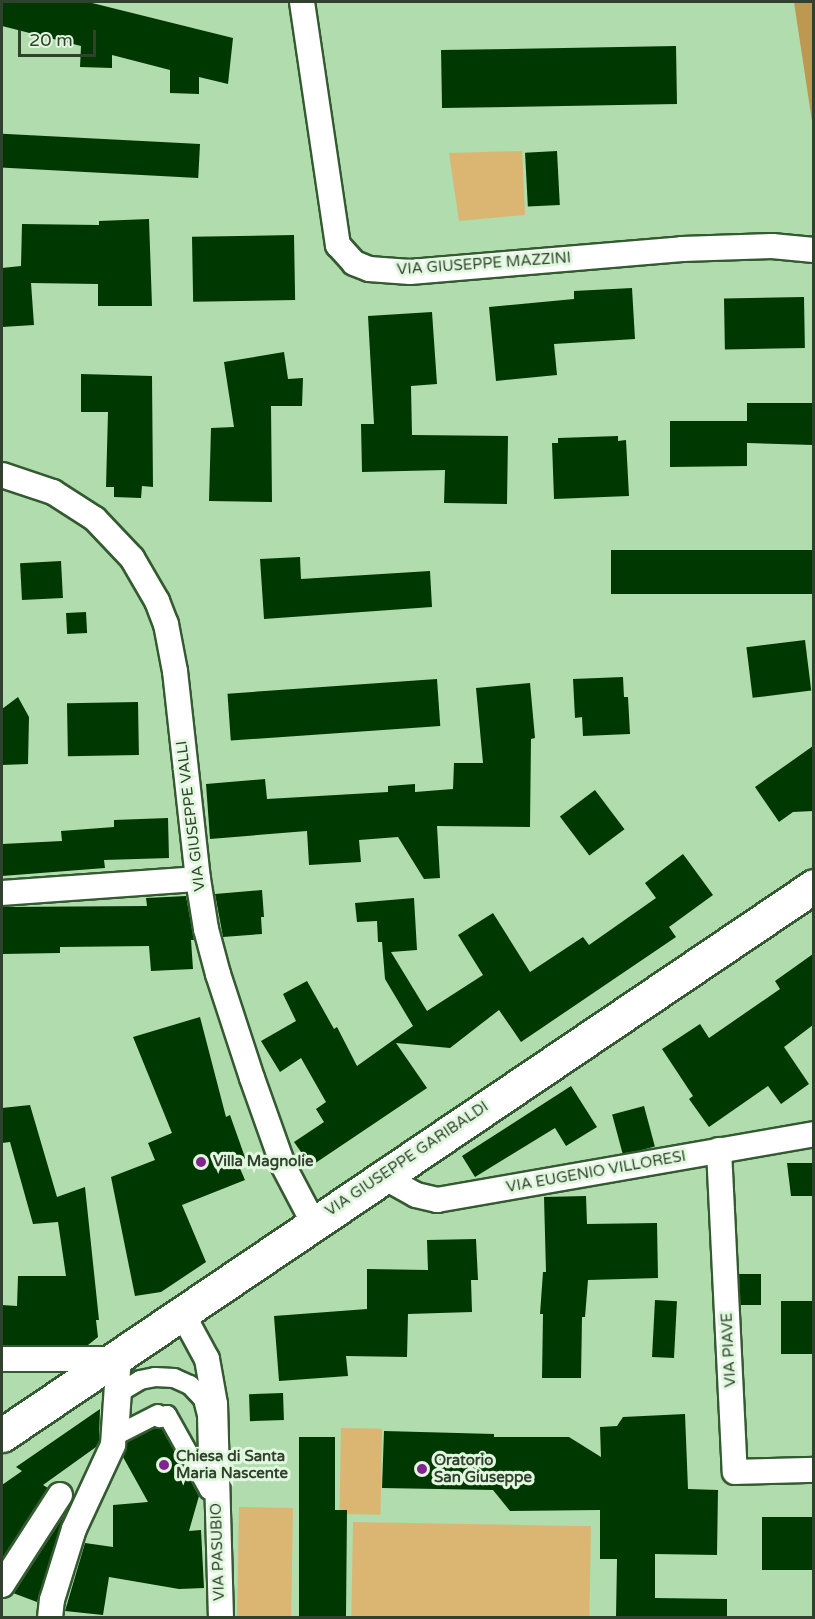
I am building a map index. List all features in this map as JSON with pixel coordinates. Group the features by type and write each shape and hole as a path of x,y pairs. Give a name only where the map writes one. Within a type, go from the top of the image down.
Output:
{"main road":[{"name":"VIA GIUSEPPE GARIBALDI","path":"2,1435 313,1222 813,886"}],"street":[{"name":"VIA GIUSEPPE MAZZINI","path":"302,2 338,245 354,263 369,269 410,272 682,249 772,246 813,250"},
{"name":"VIA GIUSEPPE VALLI","path":"2,475 53,492 95,519 132,558 157,601 166,624 175,671 198,879 218,974 252,1078 284,1165 313,1222"},
{"path":"2,893 198,879"},
{"name":"VIA EUGENIO VILLORESI","path":"382,1176 416,1195 437,1200 813,1134"},
{"name":"VIA PIAVE","path":"719,1150 735,1472 813,1470"},
{"name":"VIA PASUBIO","path":"182,1313 207,1359 214,1404 221,1617"},
{"path":"2,1359 115,1357 113,1445 74,1529 52,1600 50,1617"},
{"path":"155,1377 174,1378 190,1385 202,1399 207,1415 209,1490 167,1415 160,1418 158,1414 119,1434 122,1391 140,1380 155,1377"},
{"path":"2,1585 60,1495"}],"shaded area":[{"path":"794,2 813,2 813,128"},
{"path":"522,151 525,215 459,221 449,153"},
{"path":"341,1428 382,1429 380,1515 339,1514"},
{"path":"239,1507 293,1508 291,1618 237,1617"},
{"path":"353,1522 591,1526 589,1618 351,1617"}],"building":[{"path":"2,2 88,2 233,38 228,84 199,77 199,94 170,93 170,70 112,55 112,68 80,67 81,46 2,26"},
{"path":"676,46 677,104 442,108 441,50"},
{"path":"2,134 200,144 198,178 2,168"},
{"path":"557,151 560,205 528,207 525,153"},
{"path":"149,219 152,306 98,306 98,284 31,283 34,325 2,327 2,268 21,266 22,224 99,225 99,221"},
{"path":"294,235 295,300 193,302 192,237"},
{"path":"632,288 635,339 554,344 557,375 496,381 489,307 574,299 574,291"},
{"path":"804,297 805,348 725,349 724,298"},
{"path":"432,312 437,384 411,386 412,435 508,436 507,504 444,503 445,470 362,472 361,424 374,424 368,316"},
{"path":"284,352 288,379 303,378 302,406 271,406 272,502 209,501 211,428 234,427 224,362"},
{"path":"81,374 152,376 153,487 142,486 141,498 114,497 114,487 106,487 108,412 81,412"},
{"path":"747,403 813,403 813,445 747,443 747,466 670,467 670,421 747,421"},
{"path":"618,436 618,441 626,440 629,496 554,499 552,443 558,443 558,438"},
{"path":"611,550 813,550 813,594 611,594"},
{"path":"300,557 301,579 430,571 432,607 264,619 260,559"},
{"path":"61,561 63,598 22,600 20,563"},
{"path":"86,612 87,633 67,634 66,613"},
{"path":"805,640 811,691 753,698 746,647"},
{"path":"623,677 624,697 628,697 630,734 583,736 582,717 575,718 573,679"},
{"path":"437,679 440,726 231,741 228,694"},
{"path":"530,683 535,738 531,739 530,827 437,826 440,878 424,879 398,837 359,840 361,862 309,865 307,831 210,839 206,784 265,779 267,799 388,792 388,786 415,784 415,792 453,789 454,763 483,763 476,688"},
{"path":"18,697 29,717 28,764 2,765 2,709"},
{"path":"138,702 139,755 68,756 67,703"},
{"path":"813,746 813,811 793,812 779,822 755,787"},
{"path":"595,790 624,829 589,856 560,816"},
{"path":"168,818 169,858 104,860 105,868 2,876 2,844 62,841 61,831 114,827 114,820"},
{"path":"683,854 713,895 669,927 676,937 521,1042 499,1010 450,1048 396,1043 427,1088 311,1166 294,1142 324,1122 316,1109 326,1102 301,1058 280,1072 261,1041 296,1021 283,994 307,981 334,1029 337,1027 357,1066 413,1026 385,979 382,942 378,942 377,921 357,922 355,903 414,898 417,950 391,952 427,1011 483,975 458,935 493,913 530,972 583,937 589,945 656,898 645,883"},
{"path":"262,890 264,917 261,917 262,934 223,937 215,894"},
{"path":"186,896 194,940 191,940 193,969 151,971 149,946 60,947 60,953 2,954 2,907 147,906 146,898"},
{"path":"813,954 813,1025 784,1047 809,1084 781,1104 768,1086 709,1127 689,1099 693,1096 662,1049 700,1024 709,1038 780,989 775,981"},
{"path":"200,1017 226,1117 230,1115 247,1163 239,1166 245,1180 182,1205 206,1262 161,1292 135,1296 111,1177 155,1160 148,1143 172,1133 133,1037"},
{"path":"571,1086 597,1127 566,1146 555,1128 475,1177 462,1156"},
{"path":"30,1105 57,1197 85,1187 99,1320 96,1320 98,1337 88,1345 2,1345 2,1305 17,1306 18,1276 66,1276 58,1222 33,1224 10,1142 2,1143 2,1108"},
{"path":"644,1106 655,1147 623,1155 612,1115"},
{"path":"787,1163 813,1163 813,1196 791,1196"},
{"path":"586,1196 587,1224 657,1223 658,1278 588,1280 585,1317 582,1317 581,1378 542,1378 543,1314 540,1314 543,1272 546,1272 544,1197"},
{"path":"476,1239 478,1280 471,1280 472,1312 408,1314 407,1357 346,1356 348,1376 279,1381 274,1316 367,1309 367,1269 428,1270 427,1240"},
{"path":"739,1274 761,1274 761,1305 739,1305"},
{"path":"655,1300 677,1301 674,1358 652,1357"},
{"path":"781,1301 813,1301 813,1354 781,1354"},
{"path":"283,1393 284,1420 250,1421 249,1394"},
{"path":"100,1409 99,1441 96,1447 43,1485 48,1488 2,1559 2,1485 22,1471 16,1467"},
{"path":"685,1414 688,1489 718,1490 717,1555 655,1554 655,1598 727,1599 727,1617 616,1617 617,1559 600,1559 600,1510 510,1511 493,1490 382,1488 384,1431 494,1434 494,1437 569,1437 601,1457 600,1427 617,1426 623,1417"},
{"path":"155,1428 162,1429 199,1496 189,1531 201,1530 204,1588 179,1589 109,1577 103,1615 65,1611 85,1543 113,1547 113,1505 148,1502 123,1457 127,1442"},
{"path":"299,1437 335,1437 335,1510 347,1510 346,1617 299,1617"},
{"path":"67,1511 37,1602 13,1593 14,1593"},
{"path":"762,1517 813,1517 813,1570 762,1570"}],"place":[{"name":"Villa Magnolie","path":"201,1162"},
{"name":"Chiesa di Santa Maria Nascente","path":"164,1465"},
{"name":"Oratorio San Giuseppe","path":"422,1469"}]}
